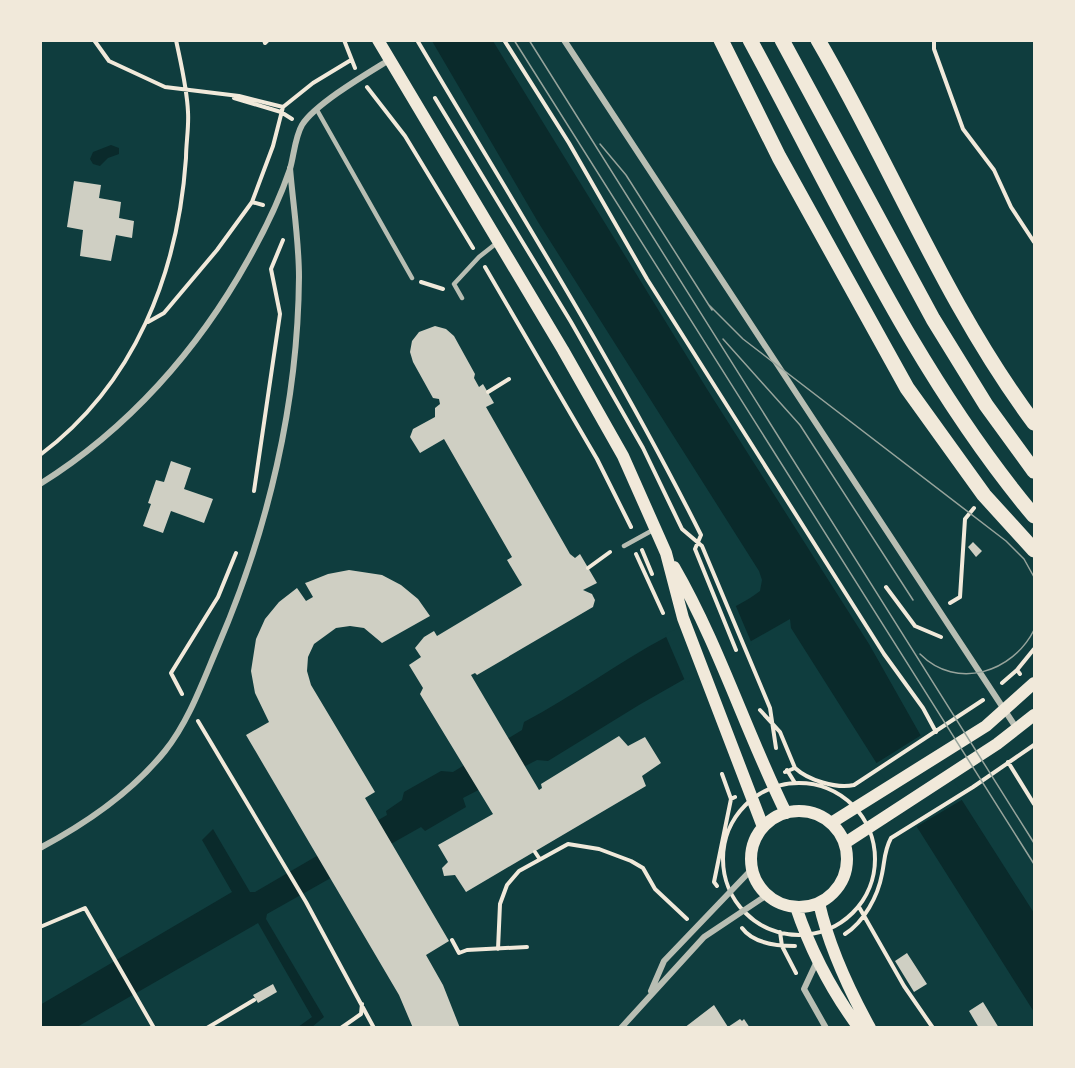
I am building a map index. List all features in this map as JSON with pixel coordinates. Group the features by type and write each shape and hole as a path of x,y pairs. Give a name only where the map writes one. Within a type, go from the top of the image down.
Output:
{"main road":[{"path":"378,40 594,402 666,553 699,610 769,778 786,813"},
{"path":"721,40 779,157 907,388 984,495 1035,550"},
{"path":"750,40 877,279 962,421 1035,516"},
{"path":"782,40 933,319 986,405 1035,471"},
{"path":"818,40 927,250 1000,378 1035,423"},
{"path":"666,553 683,618 763,827"},
{"path":"831,823 885,792 947,750 1005,710 1035,684"},
{"path":"845,843 1035,715"},
{"path":"805,811 831,823 845,843 847,864 841,883 819,903 796,907 785,906 767,895 760,888 752,869 751,851 763,827 786,813 805,811"},
{"path":"819,903 825,930 853,996 870,1028"},
{"path":"796,907 816,961 828,984 859,1028"}],"street":[{"path":"564,40 1017,729"},
{"path":"40,484 73,464 125,421 177,363 219,309 275,210 302,125 317,110 361,77 389,60"},
{"path":"40,848 74,830 125,792 165,750 191,709 224,632 264,522 296,356 299,275 290,168"},
{"path":"650,994 664,962 752,869"},
{"path":"621,1028 704,937 767,895"},
{"path":"816,961 804,989 826,1028"}],"lane":[{"path":"317,110 412,278"},
{"path":"462,298 454,284 479,257 498,242"},
{"path":"624,546 656,529"}],"path":[{"path":"94,40 109,61 165,87 239,96 284,107"},
{"path":"40,455 77,425 116,378 147,322 174,247 184,183 188,116 186,89 176,40"},
{"path":"344,40 351,60 361,77 378,105 405,136 597,459 635,542 664,615"},
{"path":"417,40 566,287 653,439 701,535 695,549 738,655"},
{"path":"504,40 587,173 647,279 884,654 923,708 936,732 872,773"},
{"path":"934,40 934,49 963,129 994,170 1011,207 1035,242"},
{"path":"147,322 164,313 217,250 252,202 273,146 284,107 313,83 351,60"},
{"path":"186,89 233,97 281,112 302,125"},
{"path":"252,202 275,210 285,224 282,242 271,269 280,314 252,499"},
{"path":"412,278 441,289 458,290"},
{"path":"488,392 509,379"},
{"path":"939,609 960,597 965,519 984,495"},
{"path":"635,542 656,581"},
{"path":"238,547 218,597 171,673 306,902 374,1028"},
{"path":"588,568 610,552"},
{"path":"886,587 915,626 963,647"},
{"path":"723,595 770,708 780,756"},
{"path":"1017,669 1035,650"},
{"path":"757,702 761,712 780,732 795,768"},
{"path":"908,827 973,789 1035,745"},
{"path":"1005,757 1035,804"},
{"path":"757,921 780,932 805,935 825,930 844,921 859,907 870,888 875,868 874,847 868,826 856,809 842,797 825,788 795,783 783,764"},
{"path":"726,875 725,843 739,814"},
{"path":"498,949 500,904 507,885 519,871 568,844 599,849 643,868 655,889 688,919"},
{"path":"535,852 539,858"},
{"path":"859,907 904,986 933,1028"},
{"path":"40,927 85,908 113,952 154,1028"},
{"path":"780,932 782,946 804,989"},
{"path":"452,940 459,953 467,950 527,947"},
{"path":"207,1028 254,1000"},
{"path":"341,1028 361,1014 362,1003"}],"water":[{"path":"432,41 493,41 707,389 869,644 921,736 1034,913 1034,1012 791,628 790,619 639,705 548,761 537,760 463,798 466,807 425,831 421,827 267,914 266,919 324,1017 312,1027 298,1027 312,1017 258,923 77,1027 41,1027 40,1005 232,892 202,840 213,829 250,892 255,892 387,815 386,811 402,800 404,792 441,771 453,772 522,730 524,722 648,647 749,599 760,591 762,580 759,571 538,222"},
{"path":"111,145 119,148 119,154 108,158 100,166 93,164 90,159 93,152"}],"pier":[{"path":"735,604 752,644 686,683 665,634"},
{"path":"923,734 965,798 916,827 875,764"}],"building":[{"path":"74,181 101,185 99,198 121,202 119,218 134,221 132,238 116,235 111,261 80,256 83,230 67,227"},
{"path":"435,326 446,329 454,336 475,374 474,378 479,387 483,384 494,403 486,407 570,554 575,558 580,554 597,583 583,590 592,594 595,600 593,607 477,675 475,673 471,675 539,790 542,788 541,784 619,736 628,746 645,737 661,763 642,776 646,786 466,892 455,875 444,876 442,868 448,862 438,845 493,814 420,694 423,688 409,665 421,657 415,648 424,637 434,631 437,636 522,585 507,560 512,557 444,439 420,453 410,437 413,429 435,417 435,408 440,404 439,399 433,398 410,352 412,341 419,332"},
{"path":"171,461 191,468 184,489 213,499 204,523 171,511 163,533 143,526 156,480 164,482"},
{"path":"973,542 982,551 976,557 968,547"},
{"path":"349,570 382,575 401,585 418,599 430,616 382,643 364,628 350,626 336,628 314,644 308,657 307,671 311,685 375,792 365,798 449,941 426,955 443,985 460,1028 413,1028 399,995 246,735 269,722 255,693 251,671 256,639 265,619 279,602 297,588 306,601 313,597 305,583 328,574"},
{"path":"907,953 927,984 914,992 895,961"},
{"path":"273,984 277,992 258,1003 253,995"},
{"path":"983,1002 999,1028 979,1028 969,1011"},
{"path":"714,1005 728,1027 744,1019 750,1028 684,1028"}],"tram line":[{"path":"514,40 1034,864"},
{"path":"529,40 1034,843"},
{"path":"600,144 626,175 712,310"},
{"path":"708,304 743,339 1006,541 1024,559 1034,577"},
{"path":"723,339 800,425 913,600"},
{"path":"920,654 950,672 967,674 983,672 1013,657 1025,645 1034,630"}]}
